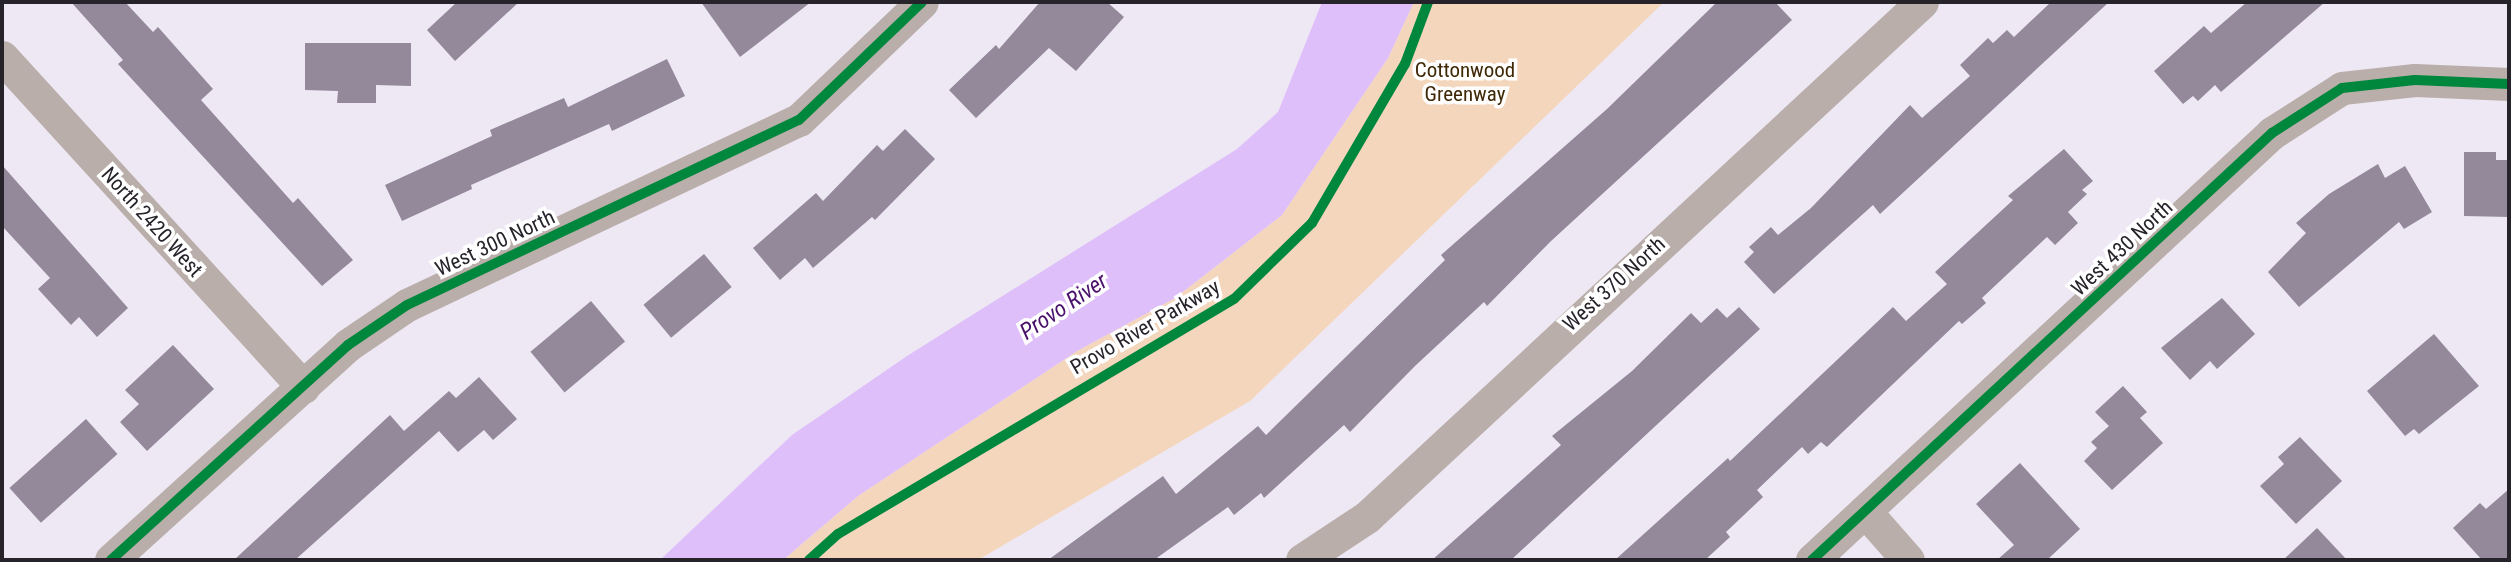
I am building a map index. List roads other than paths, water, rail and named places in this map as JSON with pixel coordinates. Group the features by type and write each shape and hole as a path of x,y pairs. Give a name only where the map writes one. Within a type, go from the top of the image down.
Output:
{"street":[{"name":"West 300 North","path":"111,560 348,345 407,305 799,120 922,2"},
{"name":"West 370 North","path":"1302,560 1367,517 1922,2"},
{"name":"North 2420 West","path":"2,57 303,387"},
{"name":"West 430 North","path":"1812,560 2272,133 2343,88 2415,80 2509,84"},
{"path":"1865,511 1908,560"}],"water":[{"name":"Provo River","path":"1322,2 1414,2 1388,58 1282,215 1175,298 1077,351 858,496 783,560 660,560 792,435 907,356 1237,149 1278,112"}],"park label":[{"name":"Cottonwood Greenway","path":"1465,82"}]}
